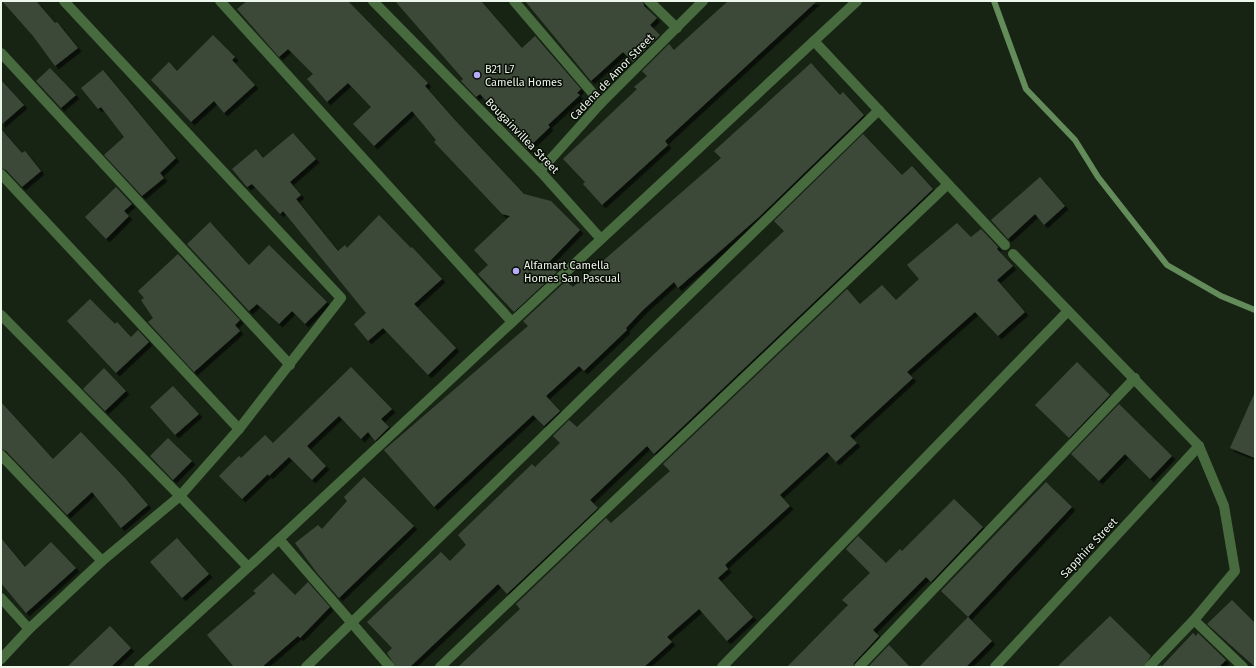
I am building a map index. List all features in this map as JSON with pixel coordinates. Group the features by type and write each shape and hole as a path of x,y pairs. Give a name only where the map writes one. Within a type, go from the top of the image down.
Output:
{"street":[{"path":"1,659 29,629 102,561 180,496 239,429 341,298 64,1"},
{"path":"220,1 512,322"},
{"name":"Bougainvillea Street","path":"373,1 540,171 601,239"},
{"path":"514,1 601,103"},
{"path":"649,1 677,28"},
{"name":"Cadena de Amor Street","path":"540,171 601,103 703,1"},
{"path":"139,667 279,539 857,1"},
{"path":"814,41 947,185 1005,245"},
{"path":"1,53 290,365"},
{"path":"306,667 879,110"},
{"path":"1,174 239,429"},
{"path":"440,667 947,185"},
{"path":"1013,254 1135,378 1199,446 1224,506 1235,571 1194,620 1150,667"},
{"path":"722,667 1068,311"},
{"path":"1,315 248,567"},
{"path":"859,667 1135,378"},
{"name":"Sapphire Street","path":"996,667 1199,446"},
{"path":"1,455 102,561"},
{"path":"279,539 390,667"},
{"path":"1,598 29,629"},
{"path":"1194,620 1243,667"}],"building":[{"path":"2,1 36,1 55,23 57,22 78,48 55,66 33,36"},
{"path":"247,1 348,1 428,83 425,86 524,194 551,201 580,230 548,263 557,272 514,312 478,274 488,265 474,250 510,216 502,214 434,142 436,140 412,111 374,146 353,124 371,107 348,83 327,102 307,79 313,74 288,49 279,57 237,9"},
{"path":"395,1 481,1 522,48 535,36 581,89 577,93 580,95 548,125 550,127 527,149 507,128 507,124 480,94 476,97 461,81 463,79"},
{"path":"525,1 643,1 644,6 657,18 650,25 660,35 633,62 623,52 591,81"},
{"path":"728,1 817,1 665,141 668,145 602,205 583,184 585,182 563,159 637,89 634,87 647,76 642,71 669,44 674,50"},
{"path":"213,35 235,57 232,60 255,85 224,113 214,101 191,122 151,80 169,62 177,71"},
{"path":"811,63 840,95 843,92 864,115 759,217 678,288 674,282 643,310 626,328 627,330 584,371 579,366 546,396 560,411 544,426 533,415 434,507 384,450 528,326 523,321 566,281 573,287 721,158 714,151"},
{"path":"50,68 76,95 61,108 36,81"},
{"path":"103,70 176,158 160,173 164,178 142,196 104,155 124,137 101,107 98,109 81,88"},
{"path":"1,80 24,105 1,125"},
{"path":"1,129 22,153 25,151 41,171 22,187 6,170 1,168"},
{"path":"293,133 316,159 290,182 301,195 296,199 338,251 345,245 347,248 379,215 442,279 414,304 456,348 428,375 383,328 368,341 354,324 366,313 283,211 280,214 252,184 247,187 232,169 256,149 263,158"},
{"path":"863,134 902,175 912,166 933,189 654,454 647,446 590,500 598,508 507,594 498,584 410,667 396,667 387,653 392,648 367,622 441,552 450,561 466,545 458,535 532,464 535,467 560,443 553,436 569,420 577,427 784,231 774,221"},
{"path":"1040,177 1065,206 1044,225 1035,214 1008,239 991,220"},
{"path":"116,187 132,204 124,211 129,216 106,239 85,217"},
{"path":"210,222 249,265 269,245 327,302 305,324 292,311 279,324 257,304 249,311 187,244"},
{"path":"957,223 971,237 981,229 1013,266 997,280 1025,312 998,336 975,312 907,372 913,378 850,436 857,443 836,462 827,452 780,495 790,506 725,565 728,569 718,578 753,617 727,641 699,609 667,637 672,642 644,667 458,667 520,609 516,604 606,518 611,523 670,471 663,464 847,289 860,304 882,285 896,300 919,279 907,265"},
{"path":"178,254 240,320 235,325 240,331 194,372 148,322 153,318 141,300 144,298 138,291"},
{"path":"90,299 115,324 117,322 131,337 138,330 149,342 116,373 67,321"},
{"path":"1077,362 1110,395 1069,438 1035,405"},
{"path":"351,367 392,409 381,419 389,427 375,441 368,432 361,439 339,416 307,446 326,466 312,480 289,457 269,476 268,474 242,499 219,476 239,456 241,458 265,435 273,443"},
{"path":"104,368 126,391 105,411 83,389"},
{"path":"173,386 199,414 175,435 150,407"},
{"path":"1255,392 1255,458 1230,448"},
{"path":"1,402 53,459 81,432 125,478 148,505 121,528 92,492 67,515 6,451 1,449"},
{"path":"1119,404 1172,456 1150,479 1125,454 1099,481 1071,454"},
{"path":"168,438 192,461 173,480 150,456"},
{"path":"364,477 414,526 339,598 317,573 295,543 318,525 322,529 347,501 344,497"},
{"path":"1046,482 1072,507 968,617 941,591"},
{"path":"954,499 983,527 931,582 926,577 873,630 879,636 854,663 853,667 787,667 848,605 842,600 870,573 846,549 858,536 886,563 900,549 902,551"},
{"path":"1,538 25,567 51,542 76,568 26,613 1,583"},
{"path":"177,538 209,574 182,598 150,562"},
{"path":"273,573 295,595 308,582 330,607 300,638 298,636 262,667 234,667 207,635 256,593 253,591"},
{"path":"1232,600 1255,623 1255,667 1207,624"},
{"path":"1110,616 1151,656 1143,667 1057,667"},
{"path":"968,617 992,641 966,667 919,667"},
{"path":"110,626 131,648 111,667 67,667"},
{"path":"1193,633 1196,636 1198,633 1226,660 1219,667 1158,667 1160,665 1162,666"},
{"path":"889,645 910,667 868,667"}],"waterway":[{"path":"994,1 1026,89 1075,140 1098,177 1167,265 1221,296 1255,310"}],"place":[{"name":"B21 L7 Camella Homes","path":"477,75"},
{"name":"Alfamart Camella Homes San Pascual","path":"516,271"}]}
